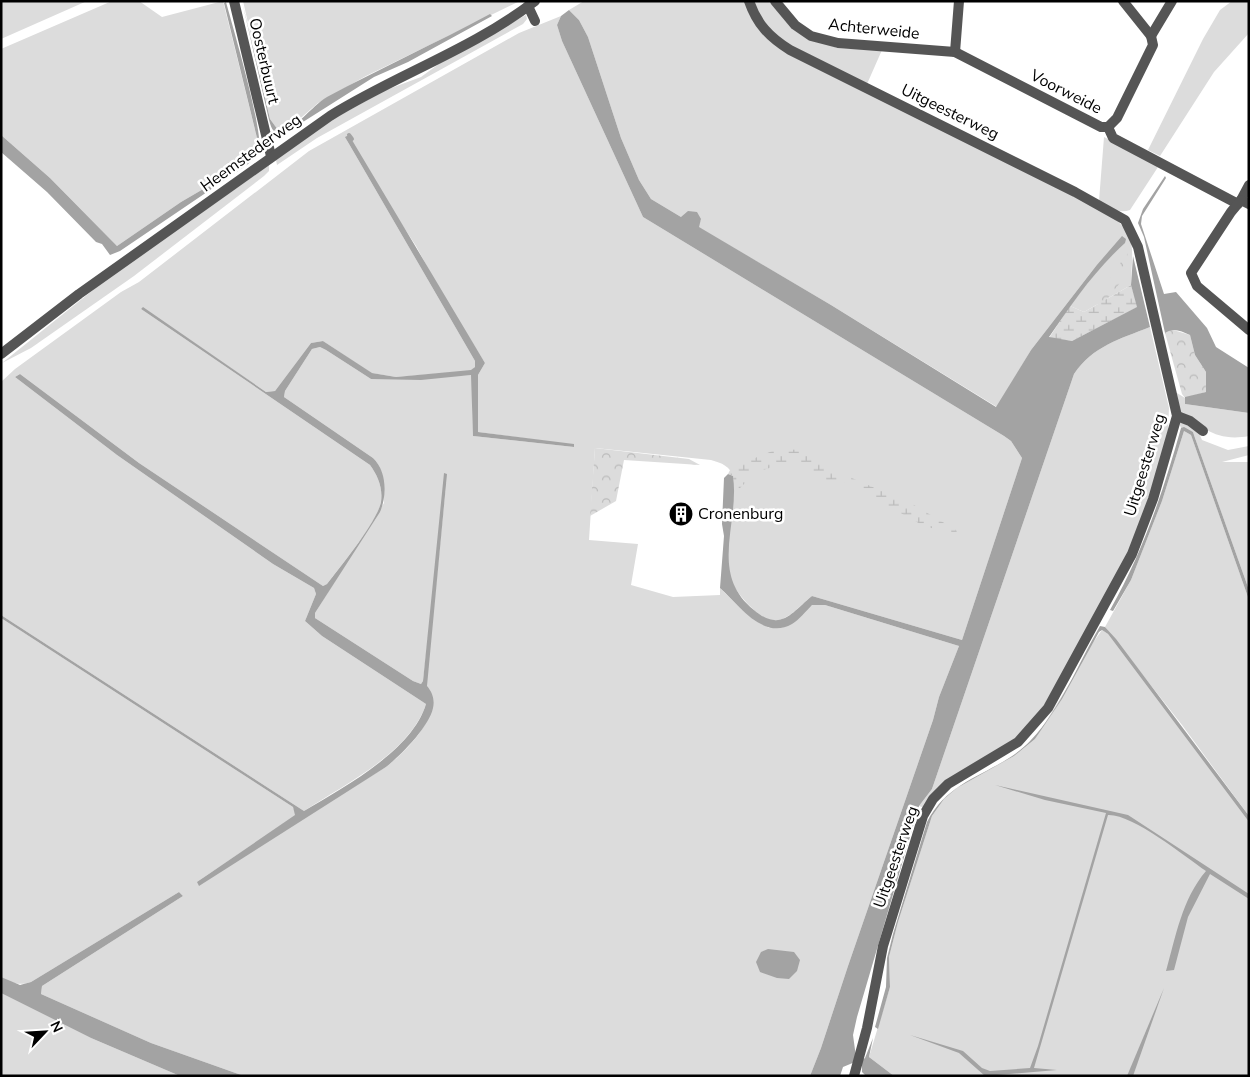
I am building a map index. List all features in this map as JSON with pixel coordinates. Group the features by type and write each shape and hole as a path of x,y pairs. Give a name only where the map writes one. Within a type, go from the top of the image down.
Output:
{"street":[{"name":"Oosterbuurt","path":"234,1 271,156"},
{"name":"Uitgeesterweg","path":"749,1 760,24 768,34 790,50 1075,192 1125,220 1138,247 1177,416 1153,498 1132,554 1048,708 1018,742 948,784 933,799 922,816 883,946 867,1028 855,1071"},
{"name":"Achterweide","path":"774,1 795,25 812,36 823,40 955,52"},
{"path":"955,52 959,1"},
{"path":"1122,1 1151,36"},
{"name":"Voorweide","path":"955,52 1101,127 1108,128 1117,118 1153,45 1151,36 1172,1"},
{"name":"Heemstederweg","path":"1,354 79,294 271,156 357,98 448,54 532,4"},
{"path":"532,4 536,21"},
{"path":"1108,128 1113,138 1243,203"},
{"path":"1249,185 1243,203 1191,273 1197,286 1249,330"},
{"path":"1177,416 1190,421 1203,432"}],"green space":[{"path":"1,1 87,1 1,39"},
{"path":"112,1 139,1 162,17 223,1 258,142 253,157 241,167 181,202 117,246 50,178 1,135 1,49"},
{"path":"243,1 520,1 366,76 318,103 287,130 278,130 270,119"},
{"path":"584,1 746,1 760,31 1110,215 1120,223 1130,238 1132,246 1131,285 1084,312 1070,306 1104,262 1125,243 1096,266 1031,350 997,407 831,305 698,227 701,219 681,217 651,199 639,180 621,138 588,37 579,20 569,10"},
{"path":"753,1 769,1 791,28 837,48 882,50 867,84 790,46 765,26"},
{"path":"1232,1 1249,1 1249,33 1214,72 1160,156 1148,150 1203,39 1220,10"},
{"path":"526,15 527,19 523,24 317,138 277,165 276,160 333,119 386,90 421,77 447,58"},
{"path":"561,16 557,25 562,41 643,217 1011,441 1022,458 962,640 812,596 784,618 777,620 761,616 741,597 729,573 729,541 735,485 734,478 728,468 711,460 595,448 589,540 638,544 631,585 673,597 720,595 720,588 741,609 769,628 812,605 825,605 959,646 939,697 933,720 810,1076 244,1076 151,1043 41,994 42,986 183,896 179,892 31,982 15,983 1,977 1,618 293,807 296,815 197,882 386,767 413,741 428,719 431,696 426,686 447,474 423,681 421,684 413,681 315,618 315,613 364,534 327,584 323,586 139,463 20,374 15,377 117,455 273,564 314,588 316,594 305,621 322,636 426,704 418,722 406,738 391,752 374,766 304,811 1,615 1,382 15,369 121,292 139,282 309,151 519,33","holes":["345,137 416,246 441,292 485,363 478,375 478,432 574,445 574,447 473,436 472,375 371,379 326,350 320,347 312,349 285,391 284,397 377,462 382,473 384,503 373,520 381,502 381,487 370,465 141,309 143,308 266,392 275,391 311,343 323,341 371,373 396,377 471,371 475,367 475,361"]},
{"path":"1104,137 1156,163 1158,167 1130,210 1122,211 1110,208 1099,201"},
{"path":"269,165 269,171 264,176 134,276 31,348 2,363 103,282"},
{"path":"1127,253 1131,269 1104,303 1093,305"},
{"path":"1131,285 1138,307 1072,341 1049,338 1070,306 1084,312"},
{"path":"1150,327 1169,408 1168,431 1158,474 1127,557 1038,716 1016,741 950,780 925,808 919,806 932,789 1074,374 1081,364 1098,350"},
{"path":"1170,329 1190,335 1195,355 1206,372 1206,392 1185,398 1182,394 1165,333"},
{"path":"1177,393 1185,398 1185,404 1249,413 1249,436 1228,437 1203,428 1179,411"},
{"path":"1184,422 1198,431 1202,440 1228,450 1249,446 1249,455 1222,462 1249,462 1249,590 1193,432 1181,428 1179,423"},
{"path":"1184,431 1191,435 1249,600 1249,816 1182,725 1105,627 1131,580 1162,501"},
{"path":"595,448 689,459 700,465 624,460 616,501 590,516"},
{"path":"777,449 802,450 815,462 914,505 956,530 958,535 924,526 839,479 826,485 792,460 755,473 734,494 733,476 728,474 731,468"},
{"path":"1102,630 1108,634 1249,822 1249,1076 894,1076 869,1057 890,987 889,957 898,922 932,816 944,799 957,788 1014,756 1035,739 1076,673 1089,648"},
{"path":"1,993 91,1038 180,1076 1,1076"}],"shaded area":[{"path":"242,1 270,119 278,130 285,129 298,122 327,97 490,14 492,16 408,62 374,77 284,134 280,134 274,131 269,120"},
{"path":"226,2 257,123 259,140 258,153 252,161 241,169 120,251 110,255 102,244 96,242 47,192 1,152 1,135 50,178 117,246 181,202 241,167 253,157 258,142 224,3"},
{"path":"569,10 579,20 588,37 621,138 639,180 651,199 681,217 688,211 697,212 701,219 699,227 831,305 996,407 1031,350 1096,266 1122,236 1126,239 1125,243 1093,276 1049,337 1072,341 1137,307 1131,285 1133,256 1150,327 1098,350 1081,364 1074,374 932,789 919,806 857,1017 853,1035 856,1057 862,1060 865,1058 873,1038 869,1057 894,1076 866,1076 862,1072 862,1066 855,1062 843,1067 840,1076 810,1076 933,720 939,697 959,646 825,605 812,605 795,622 781,628 771,628 752,618 720,588 724,536 722,524 724,478 728,474 733,476 733,512 729,547 729,564 732,580 740,596 763,617 772,620 786,618 812,596 962,640 1022,458 1011,441 1004,436 643,217 562,41 557,25 561,16"},
{"path":"349,135 485,363 478,375 478,432 574,444 574,447 473,436 471,375 421,380 371,379 326,350 320,347 312,349 285,391 284,397 373,458 381,470 385,491 380,512 315,613 315,618 413,681 421,684 423,681 444,473 447,474 427,686 433,696 433,708 420,732 386,767 199,886 197,882 295,815 293,807 1,618 1,615 304,811 356,779 392,752 407,737 418,721 426,704 322,636 305,621 316,594 314,588 273,564 117,455 15,377 20,374 139,463 323,586 327,584 358,544 378,511 381,502 381,492 378,478 373,469 370,465 141,309 143,307 266,392 275,391 311,343 323,341 372,373 396,377 471,370 475,367 475,361 345,137"},
{"path":"1165,176 1166,178 1142,216 1141,224 1164,294 1176,292 1207,328 1216,347 1249,368 1249,413 1185,404 1185,397 1206,392 1206,372 1195,355 1190,335 1174,330 1165,333 1144,237 1138,223 1143,209"},
{"path":"1184,427 1193,432 1249,590 1249,600 1191,435 1184,431 1162,501 1131,580 1113,611 1110,610 1142,544 1167,475 1181,428"},
{"path":"1100,626 1105,627 1116,639 1249,816 1249,822 1108,634 1102,630 1099,632 1062,699 1035,739 1014,756 958,788 1018,752 1031,740 1051,715"},
{"path":"995,785 1128,815 1249,894 1249,899 1210,874 1188,917 1174,970 1166,971 1185,906 1206,871 1144,828 1131,821 1108,815 1034,1068 1057,1070 985,1076 959,1053 910,1035 963,1051 982,1068 990,1071 1030,1068 1038,1046 1106,813 1045,800"},
{"path":"944,800 932,816 898,922 889,957 890,987 878,1029 875,1027 886,987 887,958 893,934 927,822 937,806"},
{"path":"179,892 183,896 42,986 41,994 151,1043 244,1076 180,1076 91,1038 1,993 1,977 20,985 31,982"},
{"path":"768,949 794,952 800,960 797,971 789,979 777,978 760,972 756,962 761,952"},
{"path":"1164,988 1133,1076 1127,1076"}],"waterway":[{"path":"351,138 349,135 352,139"}],"place":[{"name":"Cronenburg","path":"681,514"}]}
